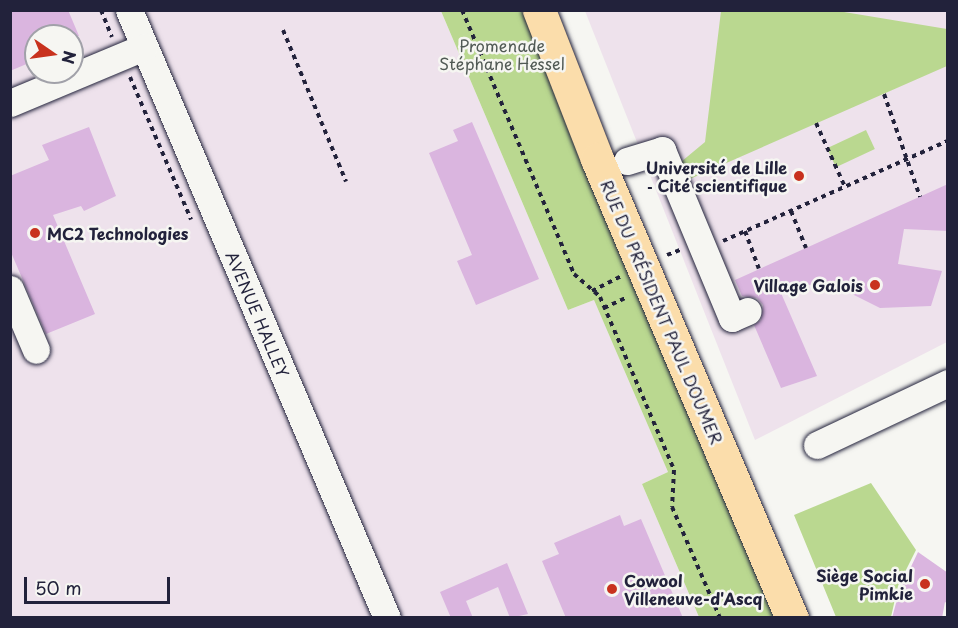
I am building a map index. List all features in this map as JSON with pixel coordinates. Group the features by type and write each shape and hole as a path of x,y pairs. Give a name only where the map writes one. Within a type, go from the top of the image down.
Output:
{"main road":[{"name":"RUE DU PRÉSIDENT PAUL DOUMER","path":"539,10 791,616"}],"street":[{"name":"AVENUE HALLEY","path":"129,10 387,618"},
{"path":"10,104 144,47"},
{"path":"627,161 662,150 732,318 748,311"},
{"path":"10,289 36,350"},
{"path":"817,445 948,383"}],"path":[{"path":"462,10 574,274 600,297 674,470 672,507 720,618"},
{"path":"284,30 346,181"},
{"path":"884,94 905,160 920,197"},
{"path":"816,123 845,187"},
{"path":"704,250 948,141"},
{"path":"791,211 806,248"},
{"path":"745,231 759,269"}],"shaded area":[{"path":"10,11 441,11 568,310 594,300 668,472 642,484 699,617 11,617"},
{"name":"Université de Lille ‐ Cité scientifique","path":"585,11 947,11 947,342 755,440"}],"green space":[{"name":"Promenade Stéphane Hessel","path":"441,11 522,11 537,35 780,617 699,617 642,484 668,472 594,300 568,310"},
{"path":"721,11 838,11 947,29 947,66 667,189 658,181 705,142"},
{"path":"866,130 875,149 836,167 827,148"},
{"path":"871,483 916,550 898,586 891,617 836,617 794,515"}],"building":[{"path":"10,10 68,10 74,24 24,24 24,65 10,71"},
{"path":"472,122 539,279 476,305 457,261 472,255 429,153 458,141 453,130"},
{"name":"MC2 Technologies","path":"89,127 116,196 84,211 81,206 53,215 95,314 46,334 10,250 10,176 49,160 42,145"},
{"name":"Village Galois","path":"948,184 948,231 904,229 898,264 942,271 931,306 880,308 844,290 803,284 781,293 817,376 781,388 754,325 761,320 763,305 757,298 742,296 735,280"},
{"name":"Cowool Villeneuve-d'Ascq","path":"620,515 624,526 641,519 683,618 566,618 542,561 559,554 554,543"},
{"name":"Siège Social Pimkie","path":"918,552 948,573 948,604 945,602 942,618 892,618 899,592"},
{"path":"507,563 528,614 510,618 498,587 466,601 473,618 451,618 440,592"}],"place":[{"name":"Université de Lille ‐ Cité scientifique","path":"799,176"},
{"name":"MC2 Technologies","path":"35,233"},
{"name":"Village Galois","path":"875,285"},
{"name":"Siège Social Pimkie","path":"925,584"},
{"name":"Cowool Villeneuve-d'Ascq","path":"612,589"}]}
